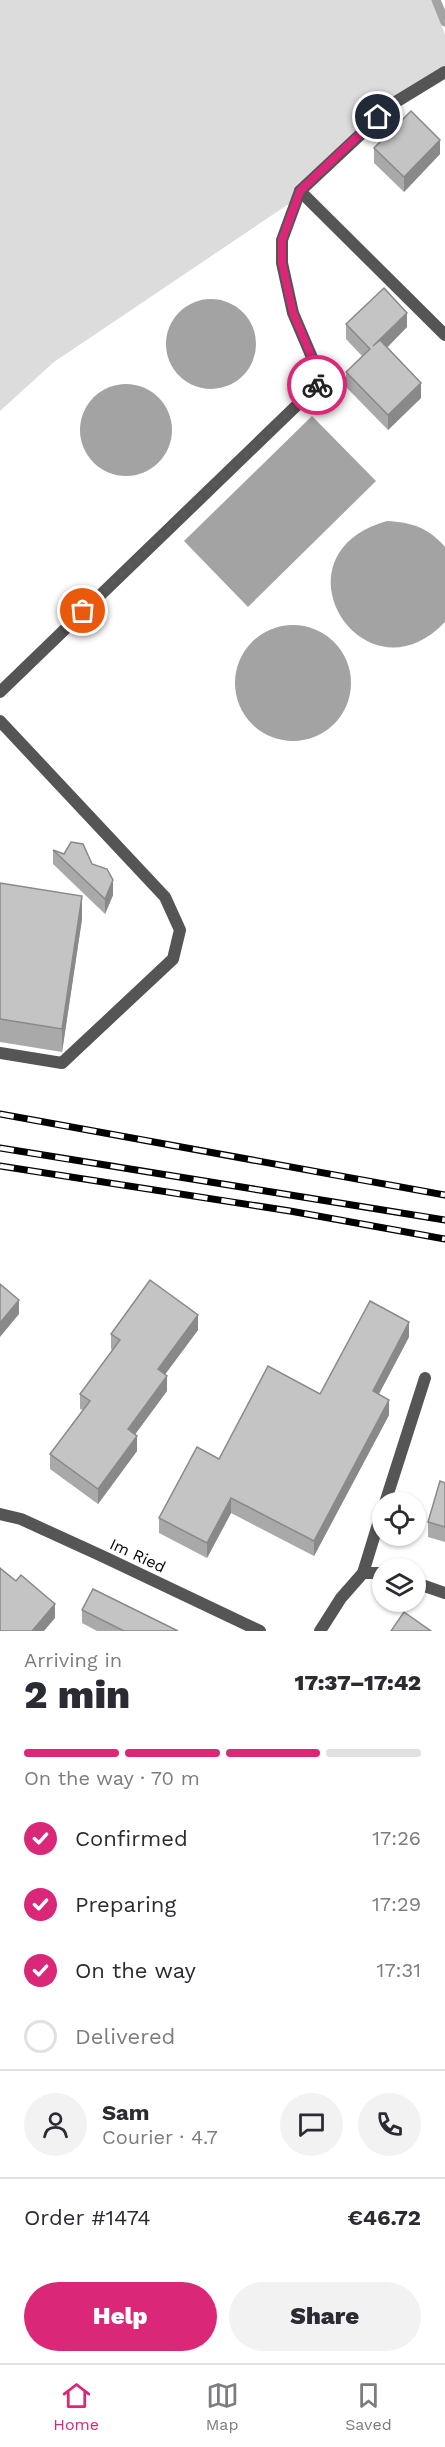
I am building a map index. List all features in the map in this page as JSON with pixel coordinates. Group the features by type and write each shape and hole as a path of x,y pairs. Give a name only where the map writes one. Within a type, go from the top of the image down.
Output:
{"street":[{"path":"0,693 322,381 293,313 282,263 282,240 300,191 394,103 445,72"},
{"path":"300,191 445,335"},
{"path":"0,721 165,897 180,930 173,959 62,1063 0,1053"},
{"path":"389,1492 426,1378"},
{"name":"Im Ried","path":"0,1514 21,1520 102,1556 260,1631"},
{"path":"320,1631 341,1598 363,1573 372,1544"},
{"path":"363,1573 372,1573"},
{"path":"426,1586 445,1593"}],"shaded area":[{"path":"0,0 433,0 445,35 445,79 398,108 308,191 54,362 0,411"},
{"path":"211,299 236,307 248,319 256,344 248,369 236,381 211,389 186,381 174,369 166,344 174,319 186,307"},
{"path":"126,384 144,387 159,397 169,412 172,430 169,448 159,463 144,473 126,476 108,473 93,463 83,448 80,430 83,412 93,397 108,387"},
{"path":"312,416 376,481 248,607 184,541"},
{"path":"387,521 419,527 433,535 445,547 445,622 414,643 385,647 359,636 341,616 331,590 334,563 352,539"},
{"path":"293,625 315,629 334,642 347,661 351,683 347,705 334,724 315,737 293,741 271,737 252,724 239,705 235,683 239,661 252,642 271,629"}],"building":[{"path":"411,111 440,140 404,177 374,148"},
{"path":"384,288 407,313 373,346 380,340 421,383 388,415 346,372 370,349 346,324"},
{"path":"71,842 83,844 92,864 107,869 113,880 105,899 53,850 64,854"},
{"path":"0,883 82,896 62,1029 0,1019"},
{"path":"150,1280 198,1315 158,1369 167,1376 128,1429 137,1436 98,1489 50,1454 90,1401 80,1394 120,1340 111,1334"},
{"path":"0,1284 19,1300 0,1323"},
{"path":"370,1301 409,1322 373,1391 389,1400 314,1541 231,1498 207,1543 159,1518 197,1447 219,1459 268,1366 320,1394"},
{"path":"440,1481 445,1483 445,1527 428,1522"},
{"path":"0,1568 16,1581 21,1575 55,1604 32,1631 0,1631"},
{"path":"93,1589 178,1631 124,1631 82,1610"},
{"path":"404,1612 431,1631 391,1631"}],"waterway":[{"path":"436,0 445,22"}],"railway":[{"path":"0,1114 445,1195"},
{"path":"0,1148 445,1220"},
{"path":"0,1166 290,1211 445,1239"}],"way so far":[{"path":"83,611 317,385"}],"route":[{"path":"317,385 322,381 293,313 282,263 282,240 300,191 378,117"}]}
